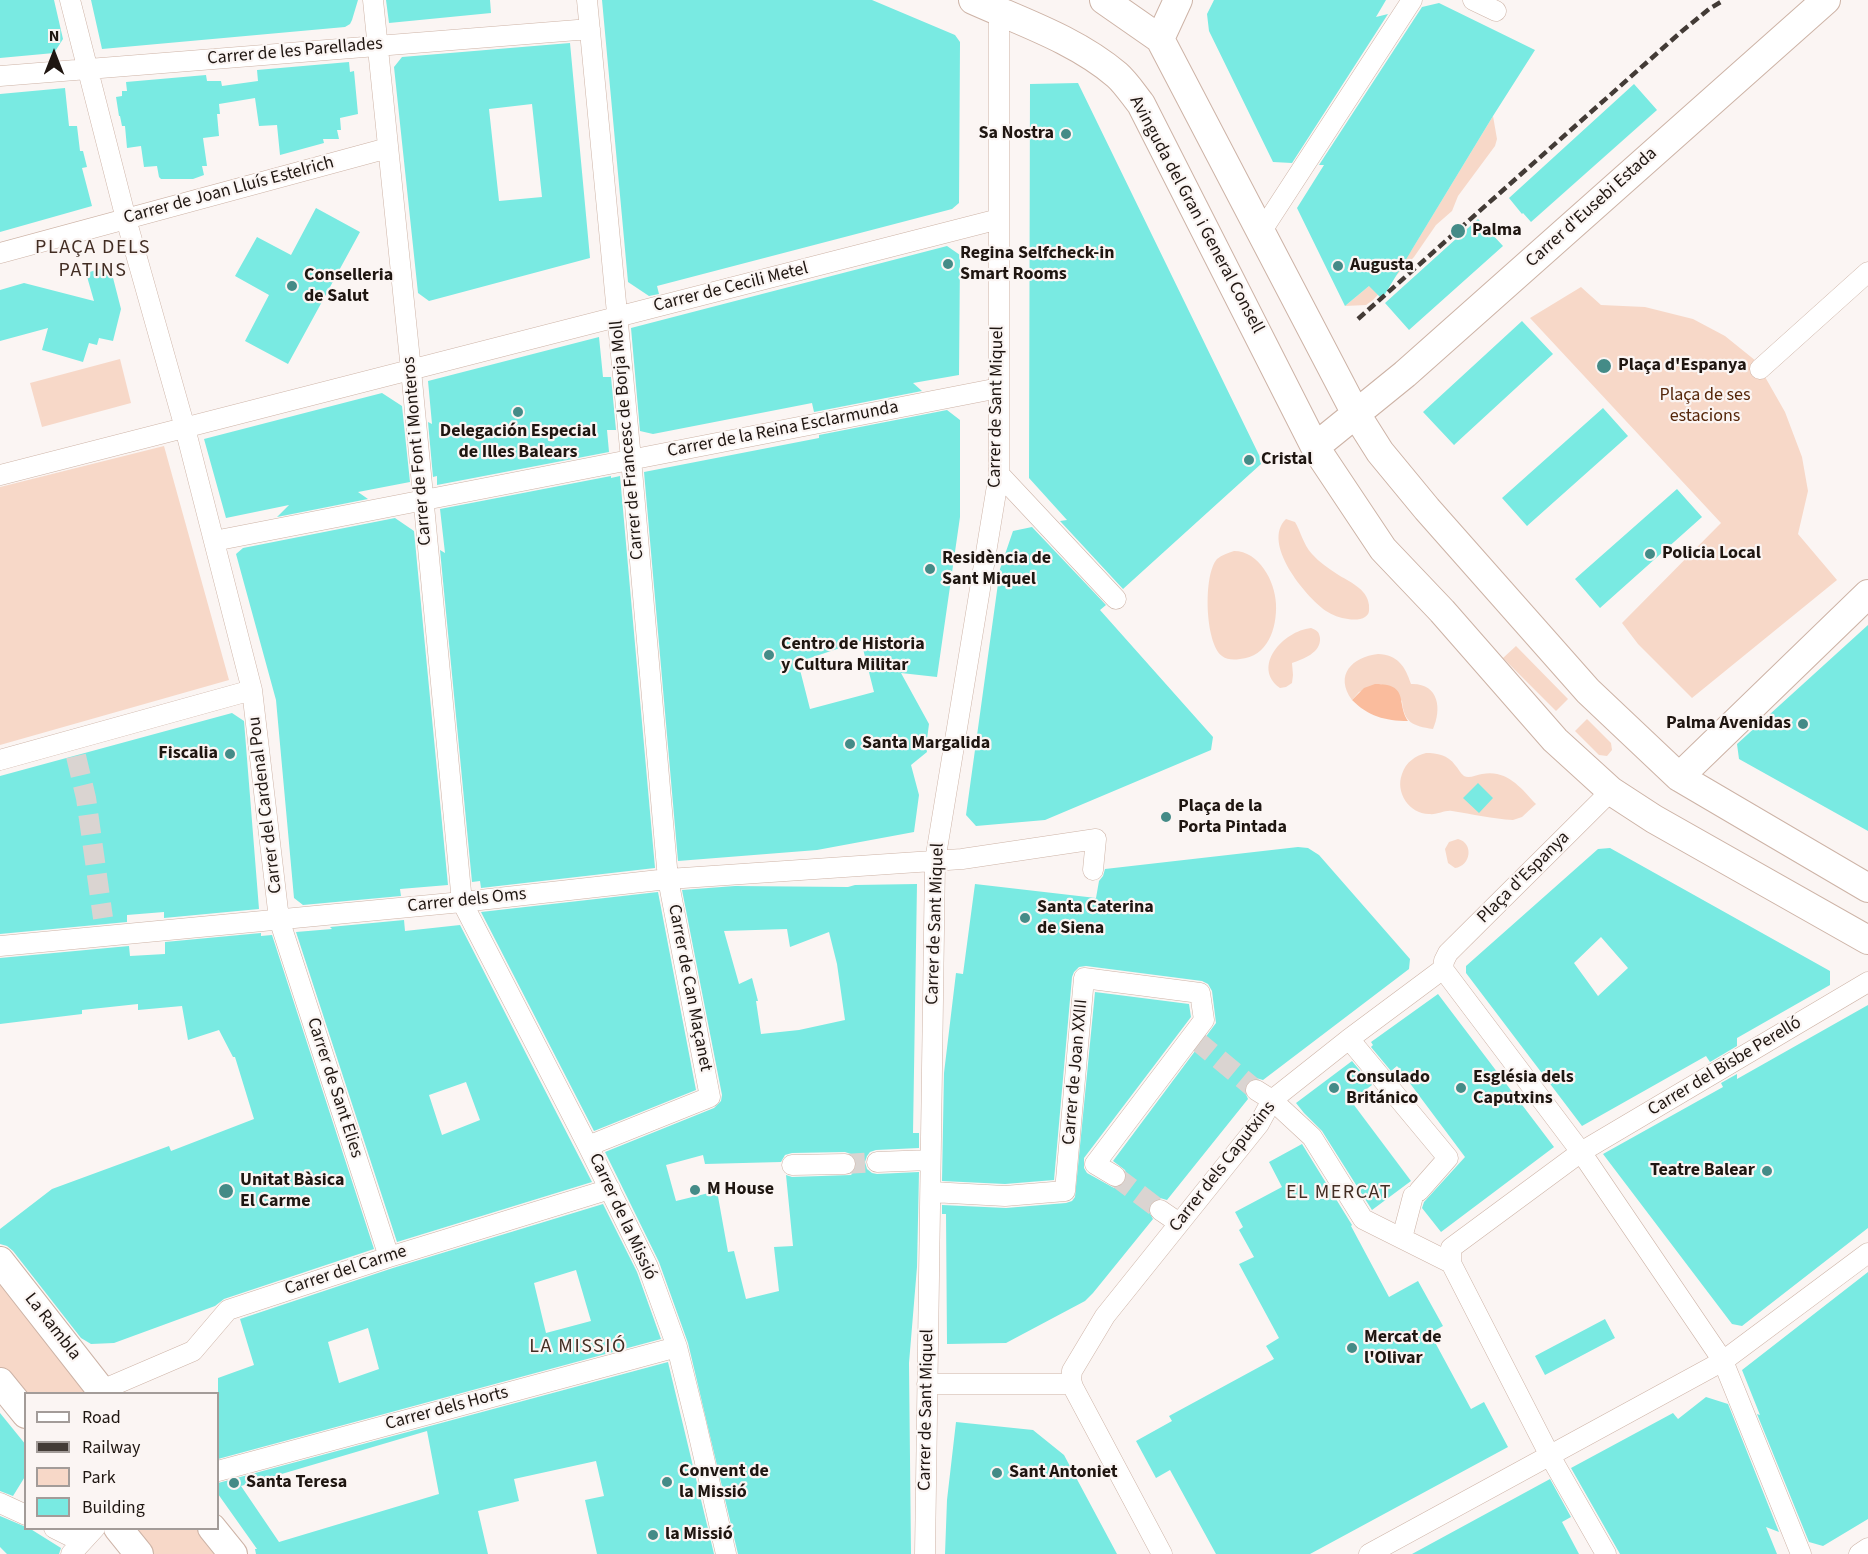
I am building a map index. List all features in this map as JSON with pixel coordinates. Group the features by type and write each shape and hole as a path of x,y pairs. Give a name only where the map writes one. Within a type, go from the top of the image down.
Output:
{"main road":[{"name":"Avinguda del Gran i General Consell","path":"973,0 999,6 1099,60 1119,77 1141,104 1315,447"},
{"path":"1104,0 1160,39 1356,414 1386,460 1588,692 1679,777 1868,888"},
{"path":"1160,39 1178,0"},
{"name":"Carrer d'Eusebi Estada","path":"1315,447 1405,374 1826,0"},
{"path":"1315,447 1383,549 1442,611 1555,740 1611,791 1654,819 1868,940"},
{"path":"1679,777 1868,594"},
{"name":"La Rambla","path":"0,1261 103,1392"},
{"path":"0,1382 24,1412"},
{"path":"120,1530 139,1554"},
{"path":"214,1530 234,1554"}],"street":[{"name":"Carrer del Cardenal Pou","path":"70,0 86,69 185,428 252,690 279,919"},
{"name":"Carrer de Font i Monteros","path":"373,0 462,902"},
{"name":"Carrer de Francesc de Borja Moll","path":"587,0 668,879"},
{"path":"1261,232 1412,0"},
{"path":"1473,0 1496,11"},
{"name":"Carrer de Sant Miquel","path":"925,1554 935,861 999,474 999,6"},
{"name":"Carrer de les Parellades","path":"0,76 590,29"},
{"name":"Carrer de Joan Lluís Estelrich","path":"0,253 388,148"},
{"name":"Carrer de Cecili Metel","path":"0,475 999,219"},
{"path":"1760,369 1868,272"},
{"name":"Carrer de la Reina Esclarmunda","path":"214,541 999,388"},
{"path":"999,474 1116,599"},
{"path":"0,760 74,748 252,690"},
{"name":"Plaça d'Espanya","path":"1443,969 1448,953 1611,791"},
{"path":"935,861 1096,839 1093,870"},
{"name":"Carrer dels Oms","path":"0,946 105,926 279,919 462,902 668,879 935,861"},
{"name":"Carrer de Can Maçanet","path":"588,1146 710,1097 668,879"},
{"name":"Carrer de la Missió","path":"462,902 648,1267 677,1347 726,1554"},
{"name":"Carrer de Sant Elies","path":"279,919 388,1257"},
{"path":"1443,969 1581,1152 1723,1361 1801,1554"},
{"name":"Carrer dels Caputxins","path":"1072,1384 1072,1371 1105,1316 1258,1124 1264,1095 1349,1039 1443,969"},
{"name":"Carrer de Joan XXIII","path":"931,1192 1005,1196 1065,1191 1084,978 1200,993 1204,1020 1195,1037 1095,1164 1068,1166"},
{"name":"Carrer del Bisbe Perelló","path":"1451,1263 1451,1248 1581,1152 1868,982"},
{"path":"1349,1039 1448,1158 1416,1193 1402,1238"},
{"path":"1264,1095 1312,1137 1363,1219 1451,1263 1550,1456 1606,1554"},
{"path":"877,1162 930,1160"},
{"path":"792,1165 845,1164"},
{"path":"1095,1164 1115,1176"},
{"name":"Carrer del Carme","path":"103,1392 193,1351 228,1310 388,1257 610,1189"},
{"path":"1160,1210 1179,1223"},
{"path":"1369,1554 1723,1361 1868,1253"},
{"name":"Carrer dels Horts","path":"219,1471 677,1347"},
{"path":"927,1384 1072,1384 1162,1554"},
{"path":"0,1503 24,1514"},
{"path":"58,1530 83,1542"},
{"path":"1859,1554 1868,1548"}],"green space":[{"path":"1493,116 1497,139 1495,146 1458,196 1452,211 1436,225 1414,257 1373,300 1366,305 1345,306 1411,251"},
{"name":"Plaça de ses estacions","path":"1581,287 1601,305 1645,307 1693,319 1725,336 1756,361 1785,412 1802,457 1808,491 1798,534 1837,580 1692,698 1638,644 1622,623 1721,523 1530,318"},
{"path":"120,359 131,403 42,427 30,383"},
{"path":"164,446 229,680 0,745 0,487"},
{"path":"1286,519 1295,522 1306,546 1318,560 1365,594 1369,605 1367,616 1355,620 1336,616 1326,611 1307,594 1282,555 1279,541 1280,529"},
{"path":"1234,551 1251,556 1264,569 1273,586 1276,613 1269,640 1264,647 1250,657 1233,660 1222,656 1216,649 1209,624 1208,593 1212,567 1217,559"},
{"path":"1311,628 1320,636 1318,648 1310,655 1292,663 1292,683 1280,688 1272,680 1269,670 1274,651 1290,636"},
{"path":"1516,646 1568,699 1556,711 1503,658"},
{"path":"1378,654 1396,659 1406,672 1411,684 1428,688 1433,693 1437,713 1433,729 1415,725 1407,719 1402,701 1381,684 1359,692 1352,700 1347,691 1345,675 1360,659"},
{"path":"1587,719 1611,743 1612,750 1607,756 1599,755 1575,731"},
{"path":"1426,753 1446,757 1466,777 1491,773 1506,777 1519,786 1536,804 1522,817 1513,820 1452,811 1432,814 1415,810 1405,801 1400,781 1408,763"},
{"path":"1458,839 1467,845 1468,854 1464,863 1455,868 1448,863 1445,849 1449,842"},
{"path":"0,1274 92,1392 24,1393 0,1376"},
{"path":"123,1530 202,1530 222,1554 143,1554"}],"shaded area":[{"path":"1375,684 1393,687 1398,691 1408,721 1377,716 1364,710 1352,700 1364,688"}],"building":[{"path":"0,0 54,0 63,39 54,53 0,58"},
{"path":"91,0 358,0 352,20 345,27 102,49"},
{"path":"386,0 490,0 491,13 389,23"},
{"path":"602,0 872,0 955,35 960,42 959,203 952,209 657,286 659,294 649,296 628,282"},
{"path":"1214,0 1386,0 1376,17 1388,14 1292,163 1273,162 1209,31 1207,14"},
{"path":"1439,3 1535,50 1382,299 1369,286 1345,306 1297,208 1324,165 1319,165 1422,7"},
{"path":"570,43 590,258 429,301 418,293 394,67 402,57","holes":["532,104 542,197 499,201 489,109"]},
{"path":"349,62 350,72 354,71 358,114 340,118 341,130 337,130 339,139 323,139 324,143 280,155 277,125 259,126 255,98 219,104 220,114 217,114 219,136 203,138 207,166 202,166 204,175 193,179 161,179 157,166 144,167 141,146 127,148 125,126 122,126 116,97 122,96 122,91 127,91 126,82 206,75 207,81 221,81 222,86 258,81 257,70"},
{"path":"1078,83 1260,457 1261,464 1123,589 1060,521 1067,520 1029,478 1030,84"},
{"path":"1634,84 1657,110 1531,222 1509,198"},
{"path":"65,88 69,126 77,126 80,151 83,151 87,167 82,168 92,206 0,232 0,94"},
{"name":"Conselleria de Salut","path":"316,208 360,232 288,364 245,341 269,295 235,276 257,237 291,255"},
{"path":"1478,219 1503,246 1409,330 1385,303"},
{"path":"947,246 960,255 959,375 913,383 922,391 814,412 812,403 653,434 640,431 631,328"},
{"path":"110,266 121,309 113,341 99,338 97,345 89,343 83,362 42,350 48,328 0,341 0,290 24,283 94,301 86,273"},
{"path":"1522,321 1553,354 1454,445 1423,412"},
{"name":"Delegación Especial de Illes Balears","path":"599,337 603,377 611,377 616,430 607,430 609,452 437,485 437,476 433,477 428,422 432,424 428,381"},
{"path":"382,393 402,406 410,482 358,492 368,499 277,517 289,505 226,518 204,439"},
{"path":"1603,408 1628,436 1527,526 1502,498"},
{"path":"947,410 960,420 960,517 937,677 901,673 929,724 927,752 911,765 919,795 914,832 817,850 678,861 644,472 819,438 819,435","holes":["861,641 874,692 810,709 798,662"]},
{"path":"611,476 611,478 620,476 655,868 481,888 480,881 472,882 440,550 445,553 440,509"},
{"path":"1677,489 1702,517 1600,608 1575,579"},
{"path":"395,518 414,531 448,885 400,889 401,896 303,905 294,898 276,700 236,554 243,548"},
{"path":"1032,527 1106,605 1100,610 1213,737 1211,750 1045,820 976,826 966,815 1000,569 1013,531"},
{"path":"1868,625 1868,831 1739,759 1737,744"},
{"path":"232,713 244,721 259,909 164,918 164,912 127,915 127,922 0,934 0,776"},
{"path":"1478,783 1493,798 1479,813 1463,798"},
{"path":"1298,847 1308,848 1319,855 1410,959 1409,969 1263,1080 1256,1078 1246,1083 1244,1090 1248,1099 1167,1200 1160,1198 1150,1203 1148,1210 1153,1219 1085,1301 1006,1343 947,1344 946,1214 942,1214 942,1205 1006,1208 1066,1203 1075,1197 1095,992 1189,1004 1191,1017 1084,1158 1084,1168 1087,1173 1114,1188 1126,1182 1127,1176 1125,1170 1113,1161 1216,1023 1212,991 1208,984 1202,981 1079,967 1072,977 1054,1180 1005,1184 942,1181 944,1073 956,973 963,974 975,884 1096,898 1099,881 1105,869"},
{"path":"1610,848 1830,971 1830,985 1737,1038 1737,1046 1710,1062 1706,1056 1582,1126 1466,973 1466,966 1598,849","holes":["1601,937 1628,968 1598,996 1574,963"]},
{"path":"917,884 913,1133 919,1133 919,1148 876,1150 870,1152 865,1162 867,1169 877,1174 919,1172 917,1267 909,1363 911,1554 738,1554 688,1343 659,1262 605,1152 714,1108 721,1101 722,1095 682,890 735,886 848,887","holes":["787,929 790,947 829,932 837,964 845,1020 799,1030 761,1034 756,1001 758,1001 752,978 739,984 724,931","845,1152 855,1157 857,1163 851,1175 792,1177 786,1175 793,1246 774,1247 779,1291 746,1299 734,1251 728,1252 717,1191 676,1201 666,1165 703,1155 705,1164 781,1162 785,1155 792,1153"]},
{"path":"658,892 696,1090 594,1131 481,912"},
{"path":"404,920 405,931 460,925 592,1182 397,1242 296,932 332,929 330,927","holes":["466,1082 480,1120 442,1135 429,1095"]},
{"path":"261,933 261,936 272,935 374,1249 224,1299 215,1306 114,1343 91,1344 81,1338 13,1251 0,1244 0,1229 52,1189 169,1146 171,1151 254,1119 235,1057 219,1030 188,1040 182,1006 138,1010 138,1004 82,1010 82,1014 0,1024 0,958 129,946 130,956 165,954 165,942"},
{"name":"Església dels Caputxins","path":"1438,994 1554,1147 1441,1232 1422,1208 1424,1202 1465,1157 1397,1066 1391,1071 1371,1047 1373,1045 1371,1042"},
{"path":"1868,1005 1868,1228 1742,1326 1732,1324 1603,1154 1723,1087 1721,1083 1737,1074 1737,1079"},
{"path":"1352,1061 1372,1085 1351,1101 1411,1181 1372,1210 1322,1131 1296,1103"},
{"name":"Mercat de l'Olivar","path":"1302,1144 1352,1225 1389,1297 1418,1281 1443,1326 1430,1333 1471,1409 1484,1402 1508,1447 1310,1554 1216,1554 1170,1470 1156,1478 1136,1441 1172,1421 1169,1416 1274,1359 1266,1346 1279,1338 1239,1264 1254,1257 1239,1230 1243,1227 1235,1212 1282,1187 1269,1162"},
{"path":"603,1204 637,1272 661,1339 219,1459 218,1378 254,1365 240,1319 393,1268","holes":["576,1270 591,1321 546,1333 534,1283","368,1328 379,1369 339,1383 328,1342"]},
{"path":"1868,1272 1868,1519 1823,1546 1809,1542 1757,1414 1760,1415 1742,1370"},
{"path":"1605,1319 1615,1338 1545,1375 1535,1356"},
{"path":"668,1362 714,1554 597,1554 585,1500 604,1496 596,1461 514,1479 519,1501 478,1511 488,1554 256,1554 255,1549 257,1549 219,1495 219,1483","holes":["427,1431 439,1494 279,1542 241,1486"]},
{"path":"1706,1397 1728,1404 1779,1532 1766,1527 1777,1554 1620,1554 1571,1468 1673,1413 1678,1419"},
{"path":"0,1413 24,1443 24,1478 13,1496 0,1491"},
{"path":"956,1422 1033,1430 1064,1455 1117,1554 945,1554 947,1500"},
{"path":"1550,1479 1571,1517 1562,1522 1579,1554 1412,1554"},
{"path":"0,1516 24,1526 24,1530 32,1530 61,1548 59,1554 7,1554 0,1547"}],"tunnel":[{"path":"76,756 86,798 103,918"},
{"path":"1196,1040 1256,1090"},
{"path":"845,1164 877,1162"},
{"path":"1115,1176 1160,1210"}],"railway":[{"path":"1358,319 1681,32 1724,0"}],"place":[{"name":"Sa Nostra","path":"1066,134"},
{"name":"Palma","path":"1458,231"},
{"name":"Regina Selfcheck-in Smart Rooms","path":"948,264"},
{"name":"Augusta","path":"1338,266"},
{"name":"Conselleria de Salut","path":"292,286"},
{"name":"Plaça d'Espanya","path":"1604,366"},
{"name":"Delegación Especial de Illes Balears","path":"518,412"},
{"name":"Cristal","path":"1249,460"},
{"name":"Policia Local","path":"1650,554"},
{"name":"Residència de Sant Miquel","path":"930,569"},
{"name":"Centro de Historia y Cultura Militar","path":"769,655"},
{"name":"Palma Avenidas","path":"1803,724"},
{"name":"Santa Margalida","path":"850,744"},
{"name":"Fiscalia","path":"230,754"},
{"name":"Plaça de la Porta Pintada","path":"1166,817"},
{"name":"Santa Caterina de Siena","path":"1025,918"},
{"name":"Consulado Británico","path":"1334,1088"},
{"name":"Església dels Caputxins","path":"1461,1088"},
{"name":"Teatre Balear","path":"1767,1171"},
{"name":"M House","path":"695,1190"},
{"name":"Unitat Bàsica El Carme","path":"226,1191"},
{"name":"Mercat de l'Olivar","path":"1352,1348"},
{"name":"Sant Antoniet","path":"997,1473"},
{"name":"Convent de la Missió","path":"667,1482"},
{"name":"Santa Teresa","path":"234,1483"},
{"name":"la Missió","path":"653,1535"}],"district":[{"name":"PLAÇA DELS PATINS","path":"93,260"},
{"name":"EL MERCAT","path":"1339,1194"},
{"name":"LA MISSIÓ","path":"578,1348"}]}
